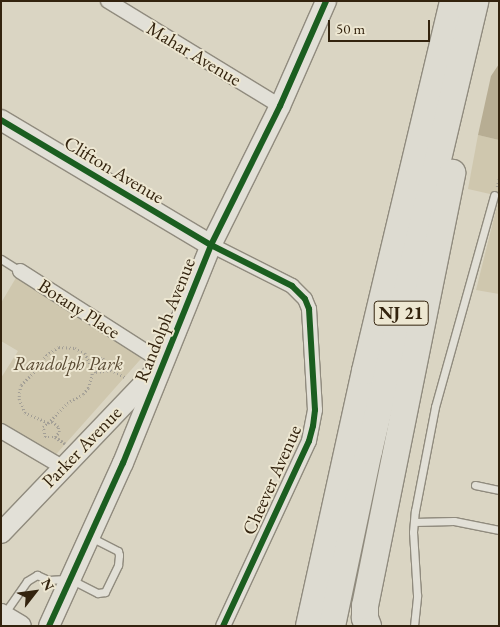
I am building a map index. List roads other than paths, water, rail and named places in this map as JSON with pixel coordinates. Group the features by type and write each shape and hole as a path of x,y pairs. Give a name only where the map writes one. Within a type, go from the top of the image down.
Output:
{"highway":[{"name":"NJ 21","path":"309,626 365,371 453,1"},
{"name":"NJ 21","path":"332,626 373,433 475,1"},
{"path":"368,626 364,606 488,1"}],"street":[{"name":"Mahar Avenue","path":"108,1 280,106"},
{"name":"Randolph Avenue","path":"49,626 164,363 211,245 280,106 326,1"},
{"name":"Clifton Avenue","path":"1,120 211,245"},
{"name":"Cheever Avenue","path":"211,245 292,286 305,299 309,309 315,410 309,441 223,626"},
{"name":"Botany Place","path":"20,271 164,363"},
{"name":"Parker Avenue","path":"1,533 62,467 164,363"},
{"path":"1,431 62,467"},
{"path":"2,616 21,626"}],"lane":[{"path":"414,626 417,595 414,522 435,407 494,195"},
{"path":"1,259 20,271"},
{"path":"474,485 499,490"},
{"path":"414,522 454,521 499,530"},
{"path":"2,616 33,576 37,575 48,580 70,579 98,593 105,592 118,565 118,551 89,537"}],"park label":[{"name":"Randolph Park","path":"68,364"}]}
